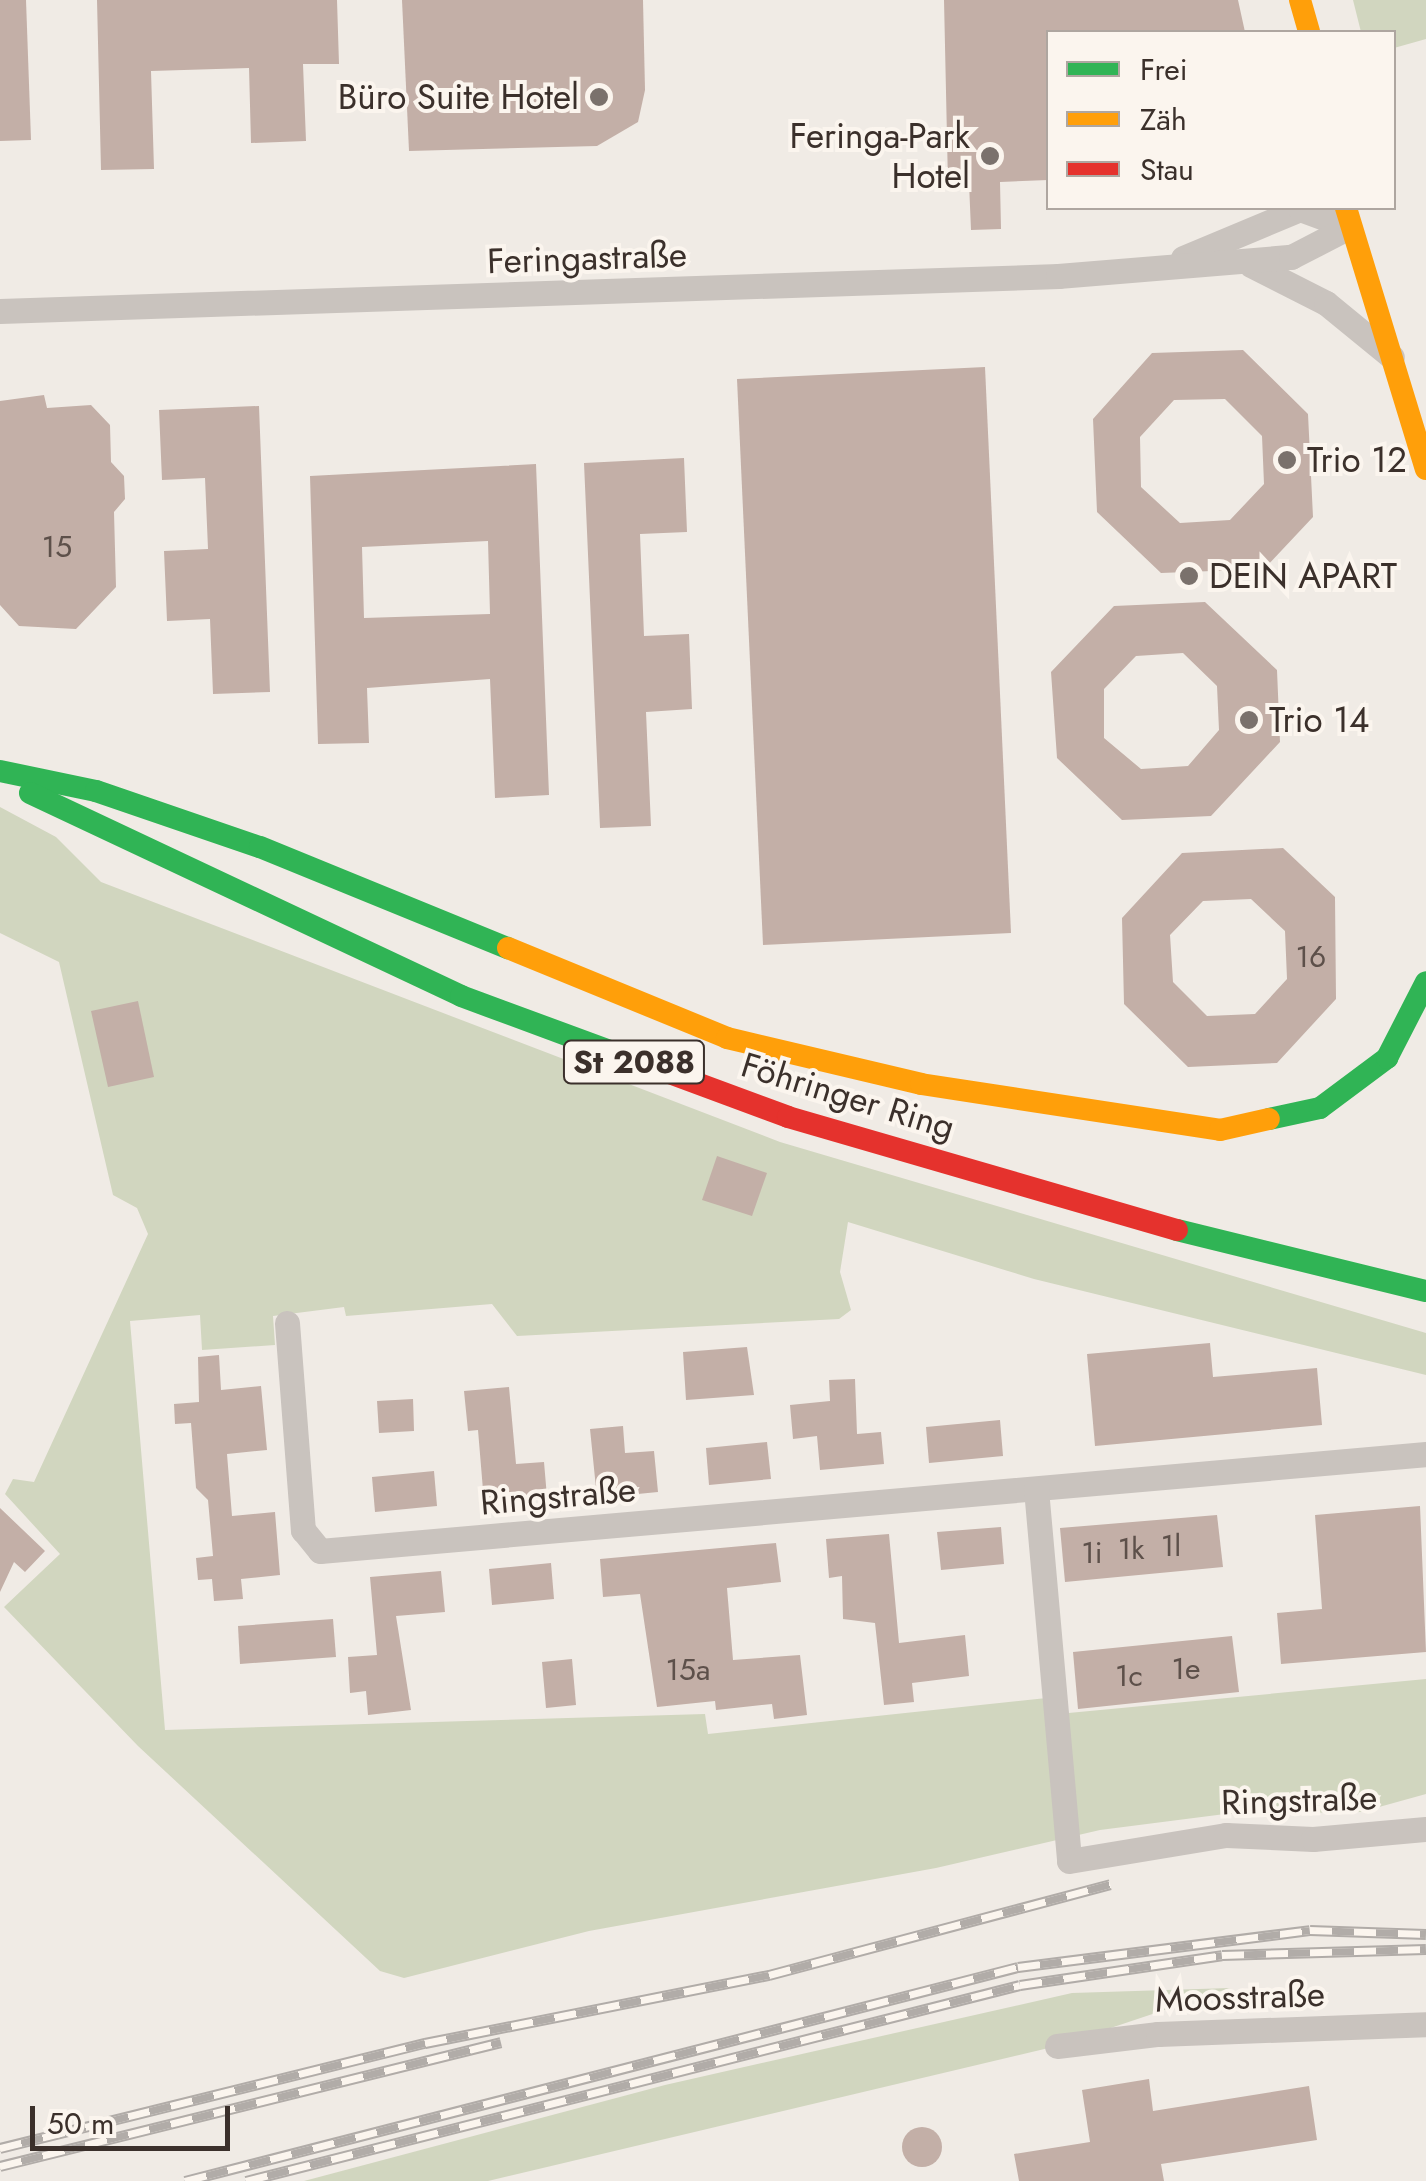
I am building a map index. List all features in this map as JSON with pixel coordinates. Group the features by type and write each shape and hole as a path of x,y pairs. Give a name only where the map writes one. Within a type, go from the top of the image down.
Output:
{"main road":[{"path":"1300,0 1308,30"},
{"path":"1347,217 1426,470"},
{"path":"0,774 96,791 260,847 726,1038 921,1084 1161,1124 1220,1130 1320,1108 1387,1058 1426,982"},
{"name":"Föhringer Ring","path":"0,774 246,900 606,1052 788,1118 1301,1263 1426,1290"},
{"path":"1301,1263 1426,1316"}],"street":[{"name":"Feringastraße","path":"1306,210 1347,217"},
{"name":"Feringastraße","path":"1175,262 1271,214"},
{"name":"Feringastraße","path":"0,311 955,281 1291,256 1347,217"},
{"name":"Feringastraße","path":"1237,260 1286,276 1394,359"},
{"name":"Ringstraße","path":"287,1323 303,1530 320,1552 1426,1454"},
{"name":"Ringstraße","path":"1036,1489 1069,1861 1226,1835 1313,1839 1426,1830"},
{"name":"Moosstraße","path":"1057,2046 1158,2034 1426,2024"}],"green space":[{"path":"1353,0 1426,0 1426,39 1396,47 1396,30 1360,30"},
{"path":"0,807 56,837 101,882 780,1142 1426,1333 1426,1375 1034,1279 848,1222 840,1272 851,1310 839,1319 517,1336 492,1304 346,1316 344,1307 273,1316 275,1345 202,1350 200,1315 130,1321 165,1730 705,1714 708,1734 1056,1697 1058,1714 1426,1679 1426,1794 1361,1812 1225,1814 1100,1830 936,1868 589,1931 404,1978 380,1971 138,1746 4,1607 60,1554 5,1494 13,1479 34,1482 148,1234 137,1208 113,1195 59,962 0,933"},
{"path":"1230,1988 1057,2046 488,2181 304,2181 665,2085 1072,1993"}],"building":[{"path":"0,0 26,0 31,140 0,141"},
{"path":"97,0 337,0 339,64 303,64 306,141 251,143 249,68 151,71 154,169 101,170"},
{"path":"402,0 643,0 645,90 638,122 597,146 409,151"},
{"path":"944,0 1238,0 1245,30 1046,30 1046,180 1000,182 1001,229 971,230 969,183 948,184"},
{"name":"Trio 12","path":"1243,350 1308,414 1313,517 1264,569 1161,573 1097,512 1093,419 1152,353","holes":["1225,399 1262,436 1264,484 1230,520 1180,523 1141,487 1140,437 1174,400"]},
{"path":"985,367 1011,933 763,945 737,379"},
{"path":"44,395 47,408 91,405 110,425 111,462 124,476 125,499 114,512 116,587 76,629 19,626 0,605 0,401"},
{"path":"259,406 270,692 213,694 210,619 167,621 164,551 208,549 205,478 162,480 159,410"},
{"path":"684,458 687,532 640,534 644,636 689,634 692,709 646,712 651,826 600,828 584,463"},
{"path":"536,464 549,795 495,798 490,679 367,688 369,743 318,744 310,476","holes":["488,541 490,614 364,618 362,547"]},
{"name":"Trio 14","path":"1205,602 1277,670 1280,742 1211,816 1122,820 1057,758 1051,672 1114,606","holes":["1183,653 1217,686 1219,730 1188,766 1141,769 1104,738 1104,689 1136,656"]},
{"path":"1283,848 1335,897 1336,999 1277,1063 1188,1067 1124,1004 1122,918 1182,853","holes":["1251,899 1285,931 1287,979 1255,1014 1207,1016 1173,982 1170,935 1203,901"]},
{"path":"138,1001 154,1077 108,1087 91,1011"},
{"path":"717,1156 767,1173 752,1216 702,1200"},
{"path":"1210,1343 1213,1377 1317,1368 1322,1425 1095,1446 1087,1354"},
{"path":"747,1347 754,1395 686,1400 683,1352"},
{"path":"219,1355 221,1390 261,1386 267,1450 227,1454 232,1516 275,1512 280,1575 241,1579 243,1599 214,1601 212,1579 198,1580 196,1558 213,1556 208,1500 196,1488 191,1423 175,1424 174,1404 199,1402 198,1357"},
{"path":"855,1379 857,1434 881,1432 884,1464 820,1470 817,1436 793,1439 790,1405 830,1401 829,1380"},
{"path":"509,1387 516,1464 544,1462 547,1497 484,1502 478,1430 468,1431 464,1391"},
{"path":"413,1399 414,1431 379,1433 377,1401"},
{"path":"1000,1420 1003,1456 929,1463 926,1427"},
{"path":"623,1426 625,1453 654,1451 658,1492 597,1498 590,1429"},
{"path":"767,1442 771,1479 709,1485 706,1448"},
{"path":"434,1471 437,1506 375,1512 372,1477"},
{"path":"1420,1506 1426,1652 1281,1664 1277,1613 1322,1609 1315,1515"},
{"path":"0,1508 45,1551 25,1572 14,1562 0,1592"},
{"path":"1217,1515 1223,1567 1065,1582 1060,1528"},
{"path":"1001,1527 1004,1564 941,1570 937,1532"},
{"path":"889,1534 899,1643 965,1635 969,1676 912,1683 914,1702 884,1705 875,1623 843,1619 842,1576 829,1578 826,1539"},
{"path":"776,1543 781,1582 727,1588 733,1660 800,1655 807,1715 774,1719 772,1704 716,1710 715,1701 657,1707 640,1594 603,1597 600,1559"},
{"path":"551,1563 554,1599 492,1605 489,1569"},
{"path":"441,1571 445,1612 396,1616 411,1710 368,1715 366,1691 350,1693 348,1657 377,1655 370,1577"},
{"path":"333,1619 336,1657 240,1664 238,1626"},
{"path":"1232,1636 1239,1692 1078,1709 1073,1652"},
{"path":"572,1659 576,1705 546,1708 542,1662"},
{"path":"1149,2079 1153,2111 1309,2086 1317,2140 1161,2164 1164,2181 1019,2181 1014,2154 1090,2142 1082,2090"},
{"path":"922,2127 936,2133 942,2147 936,2161 922,2167 908,2161 902,2147 908,2133"}],"railway":[{"path":"0,2148 425,2043 769,1975 1110,1884"},
{"path":"185,2181 1018,1967 1310,1930 1426,1934"},
{"path":"246,2181 1020,1985 1222,1955 1426,1949"},
{"path":"0,2166 501,2042"}],"traffic: fast":[{"path":"0,771 96,791 260,847 508,948"},
{"path":"30,793 461,996 610,1051"},
{"path":"1269,1119 1320,1108 1387,1058 1426,982"},
{"path":"1177,1230 1426,1291"}],"traffic: slow":[{"path":"1300,0 1308,30"},
{"path":"1347,210 1426,469"},
{"path":"508,948 727,1038 921,1084 1220,1130 1269,1119"}],"traffic: jam":[{"path":"610,1051 788,1117 1177,1230"}],"place":[{"name":"Büro Suite Hotel","path":"599,97"},
{"name":"Feringa-Park Hotel","path":"990,156"},
{"name":"Trio 12","path":"1287,460"},
{"name":"DEIN APART","path":"1189,576"},
{"name":"Trio 14","path":"1249,720"}]}
